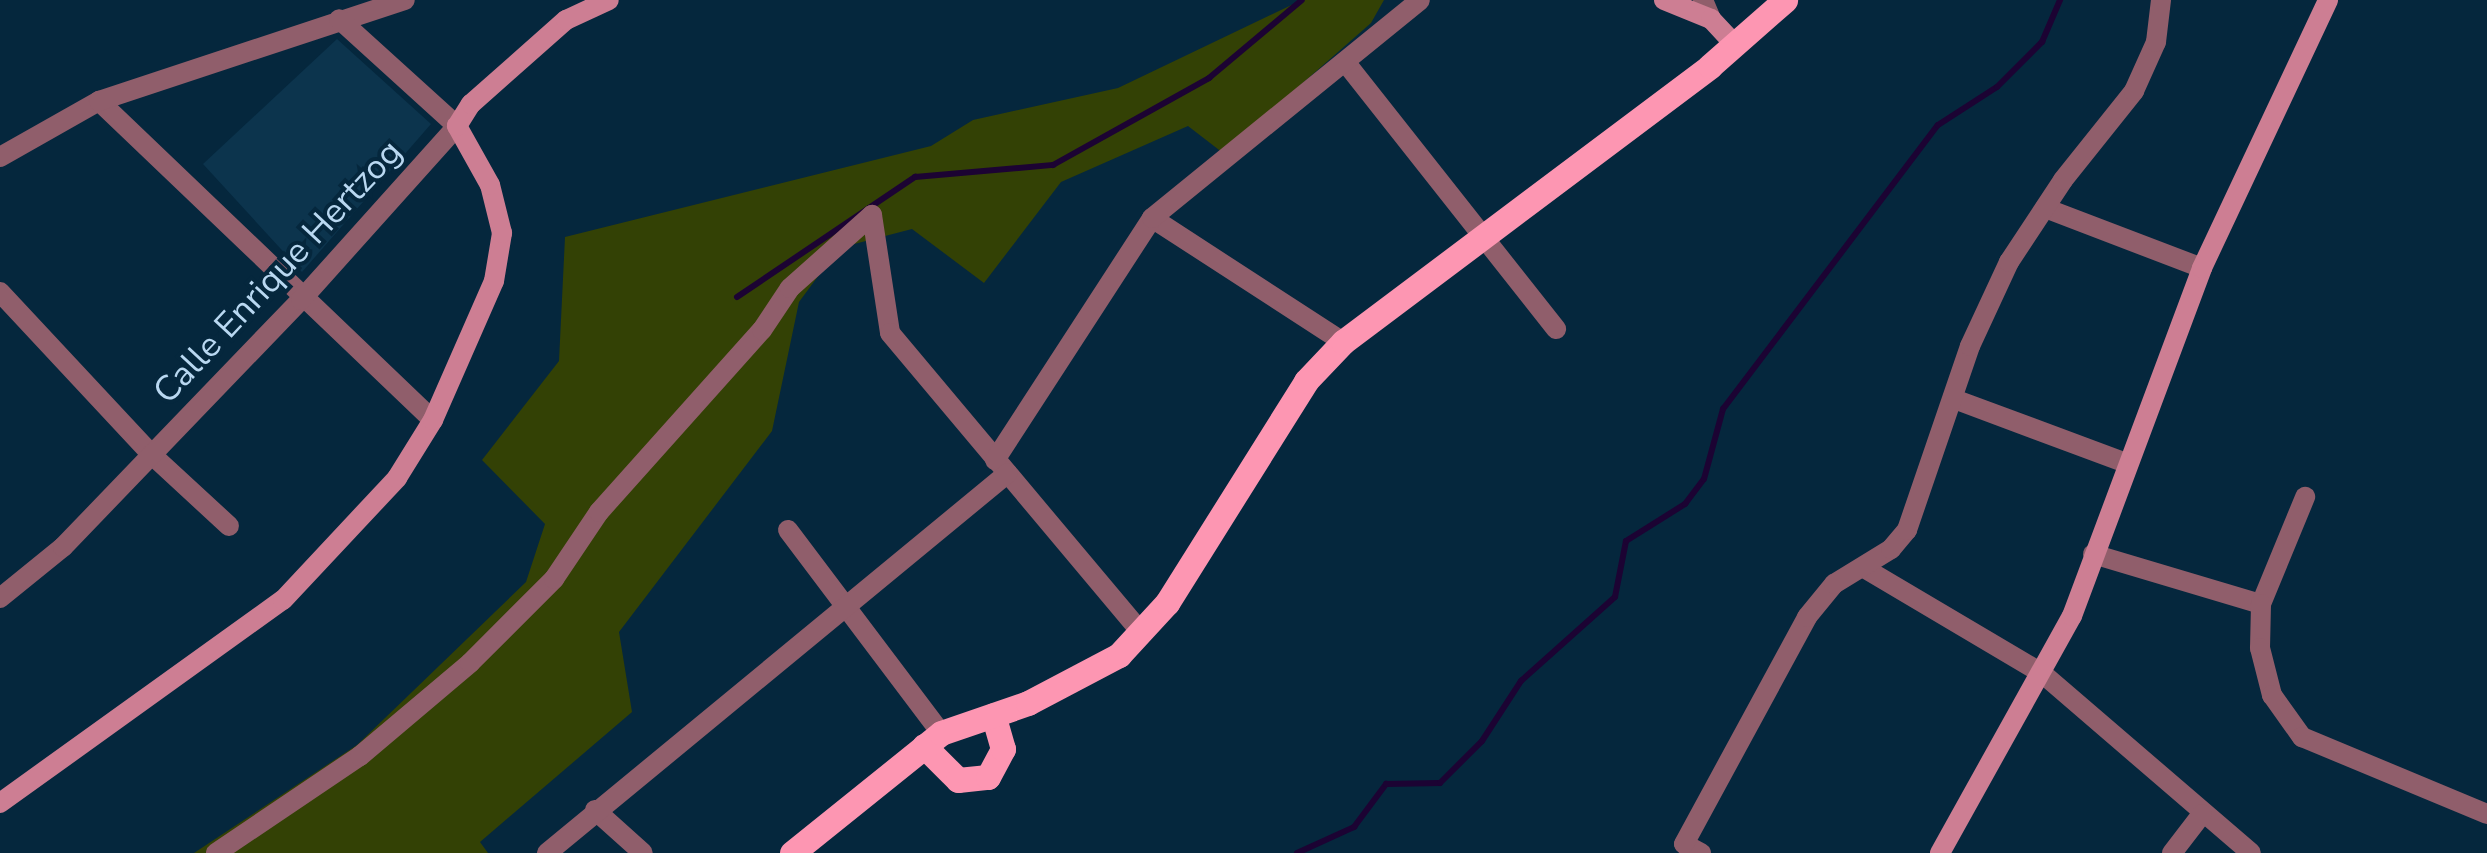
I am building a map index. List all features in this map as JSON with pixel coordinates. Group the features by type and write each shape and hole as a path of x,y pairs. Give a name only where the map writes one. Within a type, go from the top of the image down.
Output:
{"main road":[{"path":"792,853 932,739 1065,687 1120,655 1142,634 1306,381 1343,342 1486,238 1786,0"},
{"path":"932,739 958,780 988,777 1003,749 993,716"}],"street":[{"path":"0,157 99,101 404,0"},
{"name":"Calle Enrique Hertzog","path":"0,598 30,580 301,300 457,126 471,104 566,20 609,0"},
{"path":"547,853 847,602 1002,466 1105,282 1152,218 1420,0"},
{"path":"1664,0 1707,10 1734,43"},
{"path":"1687,850 1807,617 1834,584 1864,568 1908,530 1954,399 2009,262 2134,91 2156,42 2161,0"},
{"path":"1940,853 2043,674 2202,268 2328,0"},
{"path":"0,804 282,600 397,478 433,420 494,281 502,233 490,185 457,126 339,19"},
{"path":"1346,63 1556,329"},
{"path":"99,101 301,300 433,420"},
{"path":"2045,208 2202,268"},
{"path":"216,853 360,756 470,663 554,579 598,512 762,330 790,288 872,215 890,333 1142,634"},
{"path":"1152,218 1343,342"},
{"path":"0,292 151,454 229,526"},
{"path":"1954,399 2126,463"},
{"path":"2305,497 2261,604 2260,648 2272,695 2302,737 2487,814"},
{"path":"788,530 847,602 932,739"},
{"path":"2093,554 2261,604"},
{"path":"1864,568 2043,674 2251,853"},
{"path":"595,810 643,853"},
{"path":"2172,853 2202,814"}],"shaded area":[{"path":"337,39 431,124 302,272 203,164"}],"green space":[{"path":"1302,0 1384,0 1371,23 1223,153 1188,126 1061,182 984,283 912,229 839,248 799,302 772,431 619,632 632,712 480,842 488,853 194,853 357,745 526,582 545,524 482,460 559,361 565,237 931,146 973,120 1118,88"}],"waterway":[{"path":"737,297 915,177 1053,165 1209,78 1302,0"},
{"path":"1297,853 1354,827 1386,784 1440,783 1482,741 1521,681 1615,597 1626,541 1685,504 1704,479 1723,409 1938,125 1997,87 2042,42 2060,0"}]}
